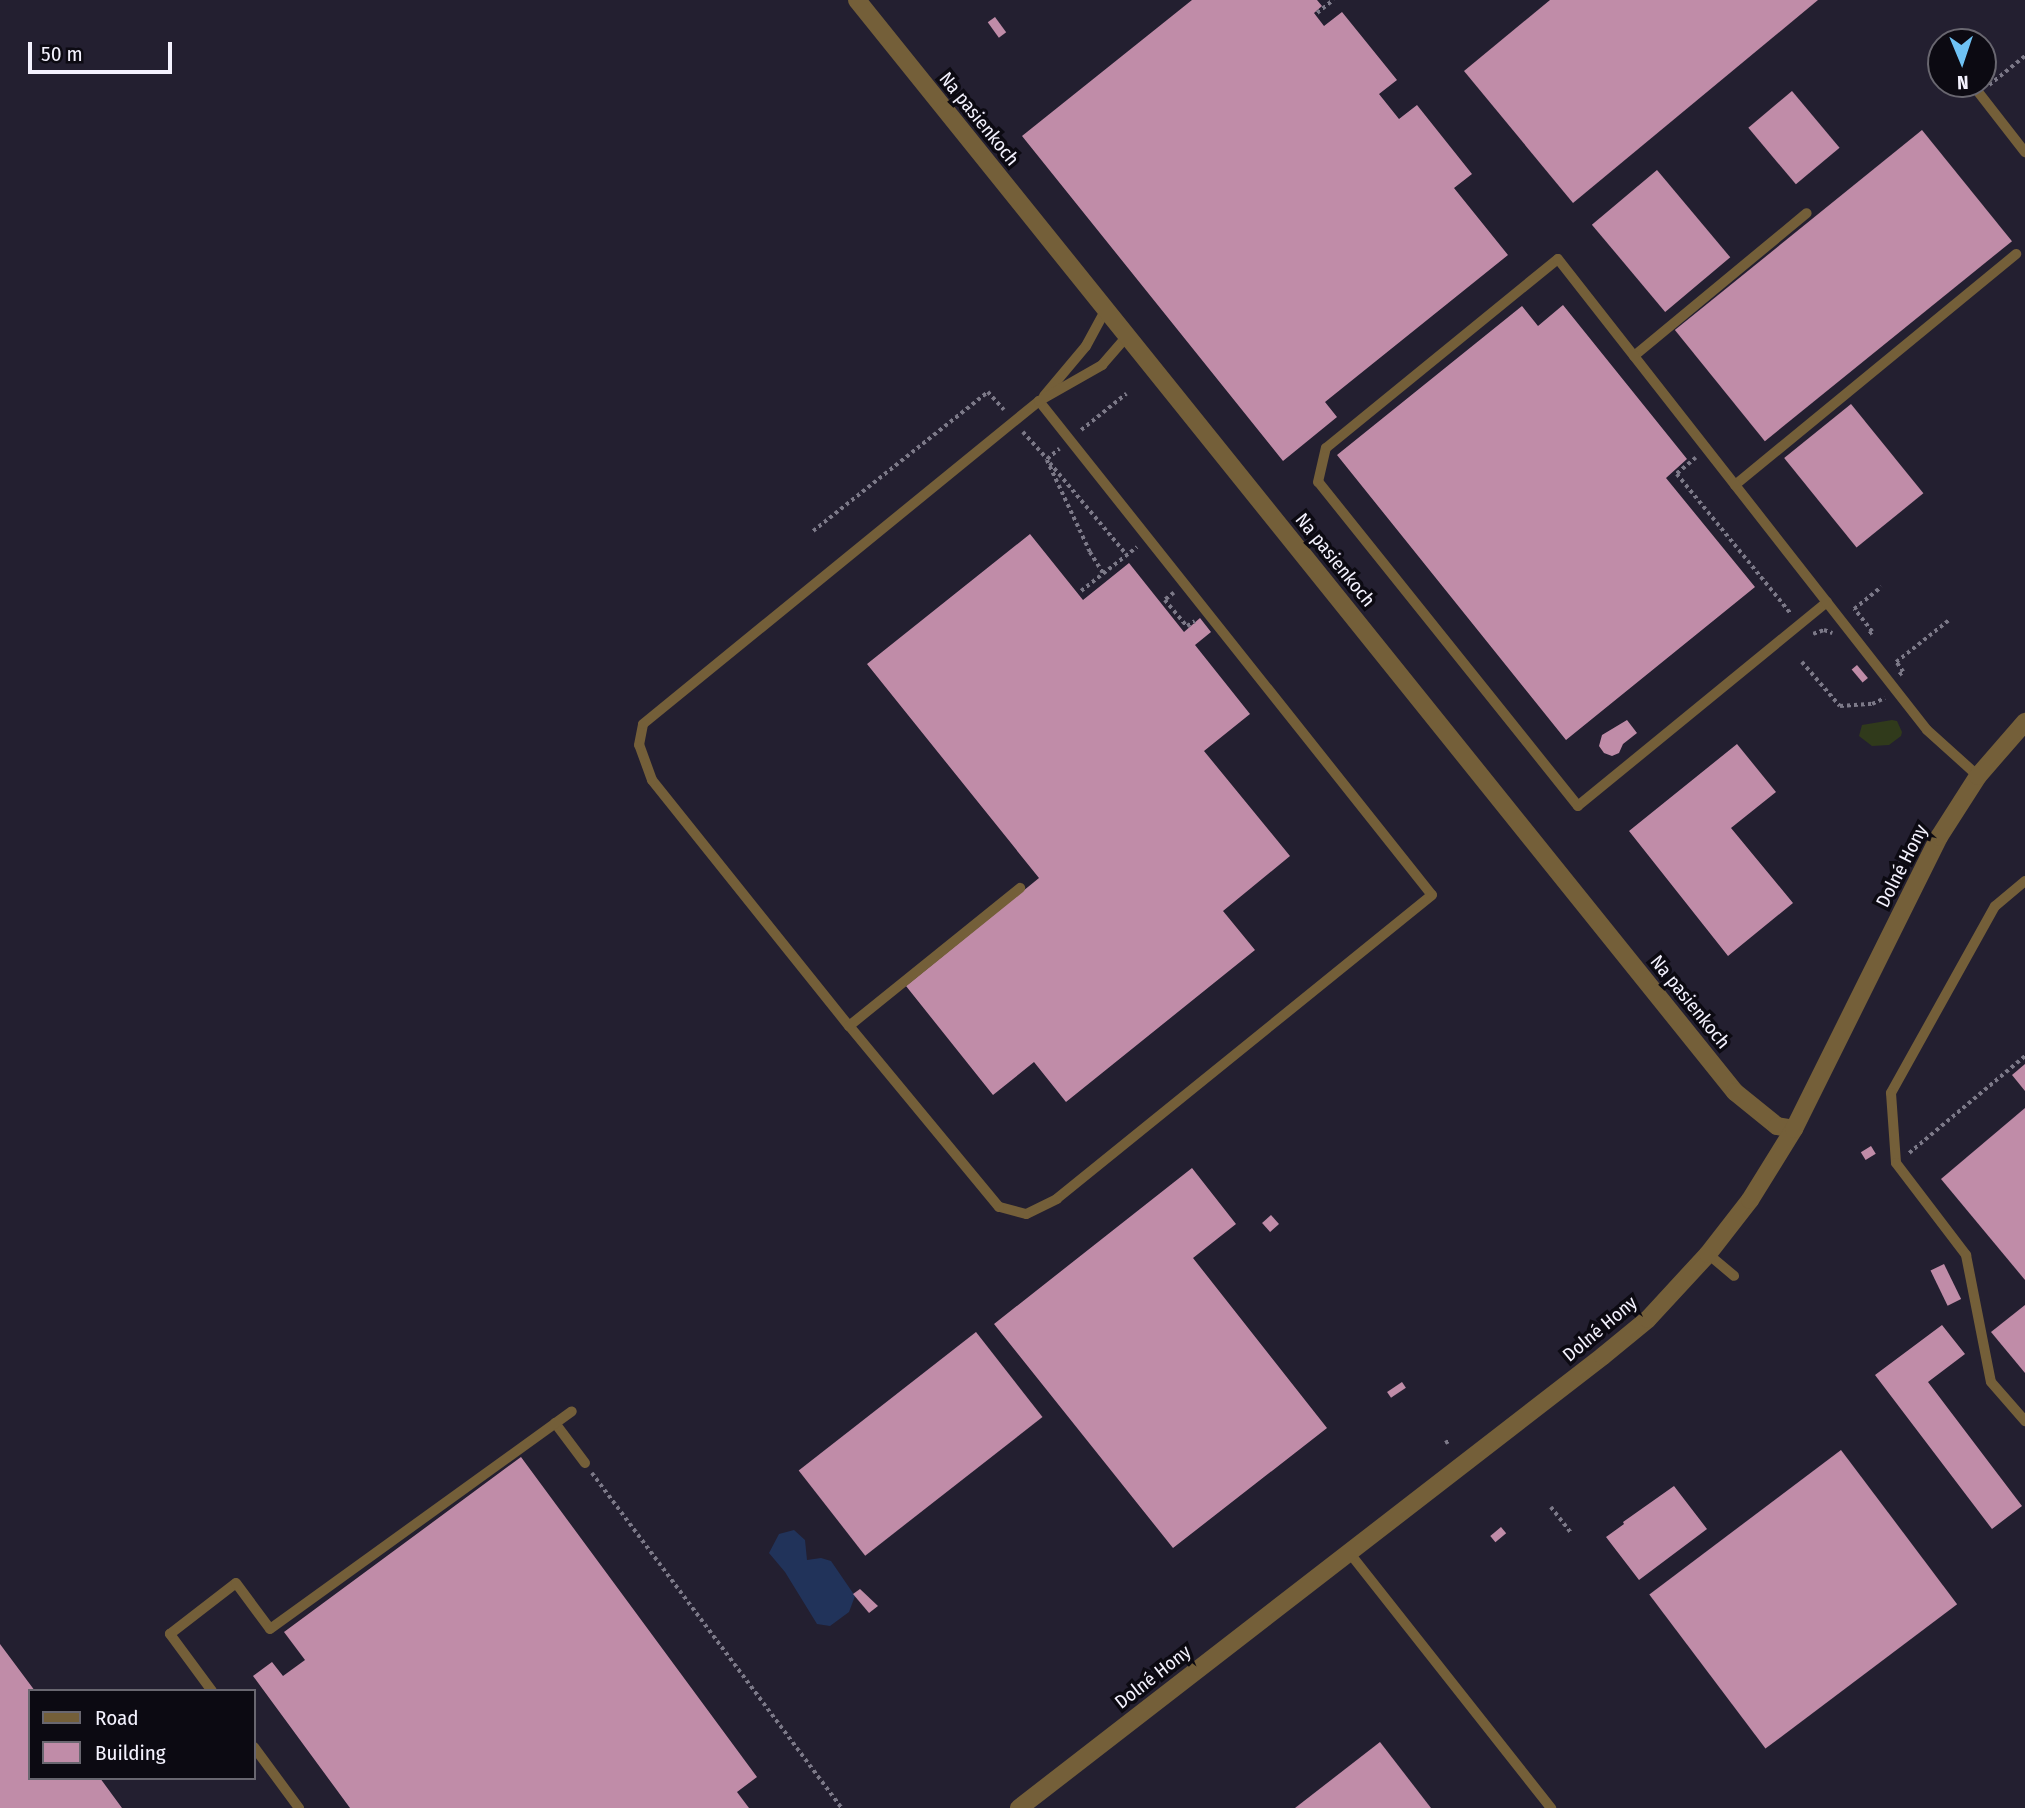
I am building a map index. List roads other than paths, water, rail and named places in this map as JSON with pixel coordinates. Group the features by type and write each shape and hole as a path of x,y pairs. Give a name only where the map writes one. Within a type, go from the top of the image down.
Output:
{"street":[{"name":"Na pasienkoch","path":"856,0 1735,1092 1777,1126 1794,1129"},
{"name":"Dolné Hony","path":"1019,1808 1630,1334 1708,1254 1750,1200 1794,1129 1940,837 1978,776 2025,722"}],"lane":[{"path":"1983,98 2025,152"},
{"path":"1634,356 1807,213"},
{"path":"1735,485 2016,254"},
{"path":"1827,602 1578,806 1318,482 1326,448 1558,258 1634,356 1890,682 1927,730 1978,776"},
{"path":"1039,401 1086,346 1105,309"},
{"path":"1039,401 1432,895 1057,1199 1026,1213 999,1207 849,1026 652,780 639,745 643,724 1039,401 1102,365 1128,336"},
{"path":"2025,881 1995,906 1891,1093 1896,1163 1966,1255 1991,1382 2025,1421"},
{"path":"849,1026 1020,888"},
{"path":"1708,1254 1734,1276"},
{"path":"211,1689 170,1634 236,1583 270,1629 572,1411"},
{"path":"555,1423 585,1463"},
{"path":"1348,1551 1551,1808"},
{"path":"256,1750 299,1808"}],"water":[{"path":"794,1530 805,1540 807,1560 821,1558 831,1561 855,1596 849,1612 830,1626 817,1624 785,1572 769,1553 779,1534"}]}
